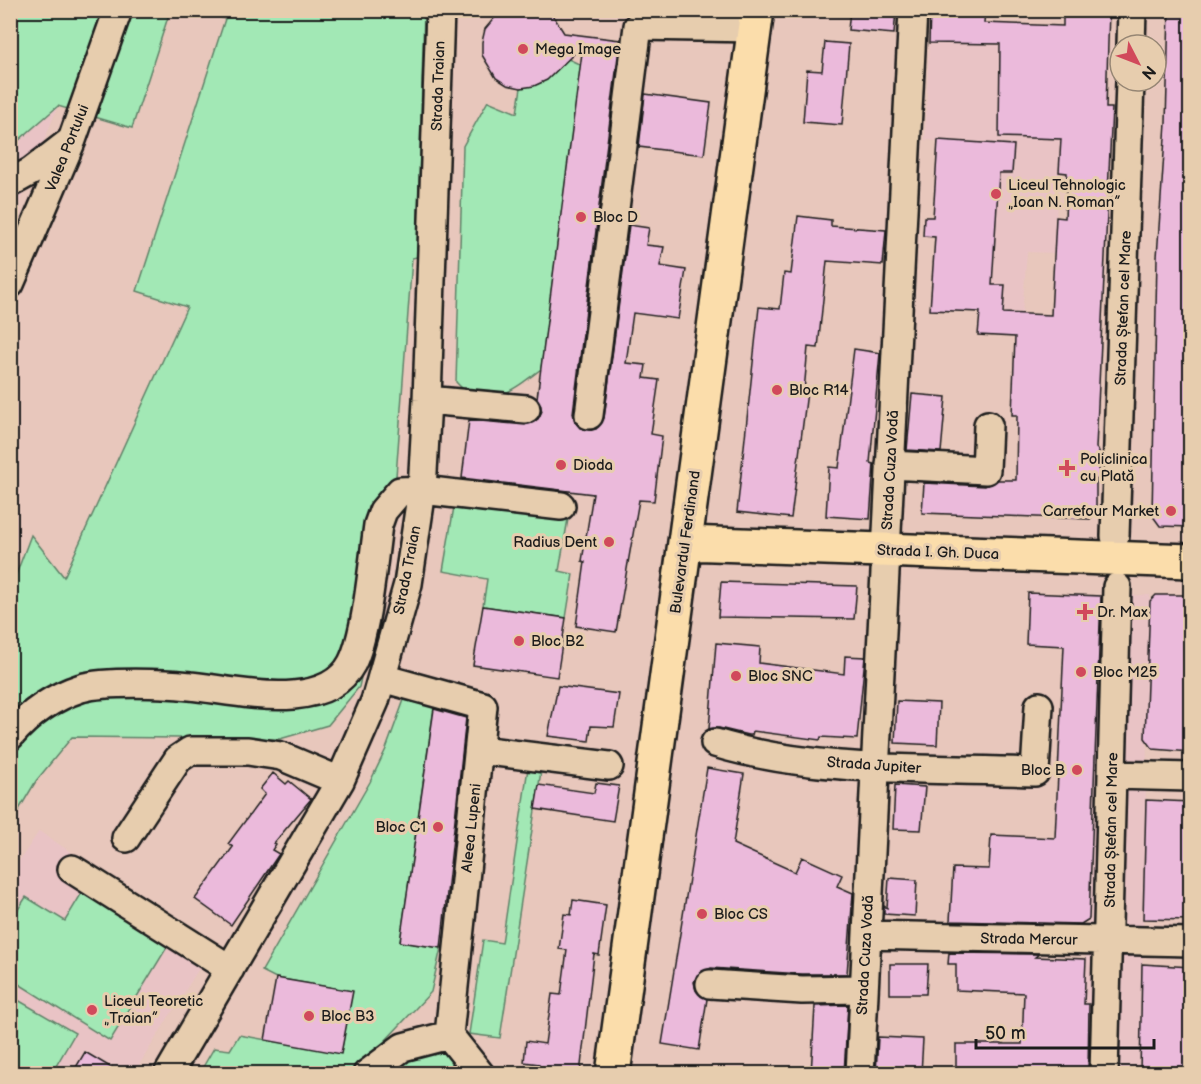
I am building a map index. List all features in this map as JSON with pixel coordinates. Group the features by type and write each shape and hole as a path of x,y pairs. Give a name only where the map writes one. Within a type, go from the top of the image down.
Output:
{"main road":[{"name":"Bulevardul Ferdinand","path":"613,1074 756,19"},
{"name":"Strada I. Gh. Duca","path":"685,543 1191,561"}],"street":[{"name":"Valea Portului","path":"10,284 72,140 118,10"},
{"name":"Strada Traian","path":"168,1074 340,781 375,701 408,584 411,491 428,400 440,10"},
{"name":"Strada Cuza Vodă","path":"860,1074 913,10"},
{"path":"1131,33 1132,10"},
{"path":"588,415 633,18 756,19"},
{"name":"Strada Ștefan cel Mare","path":"1115,536 1130,93"},
{"path":"21,177 72,140"},
{"path":"428,400 526,409"},
{"path":"890,465 986,471 988,425"},
{"path":"10,736 48,701 82,687 187,686 279,697 312,692 335,682 352,664 361,633 378,525 383,511 411,491 561,506"},
{"name":"Strada Ștefan cel Mare","path":"1104,1074 1117,587"},
{"name":"Aleea Lupeni","path":"382,678 483,706 449,1035"},
{"name":"Strada Jupiter","path":"715,743 755,755 875,766 1035,772 1039,706"},
{"path":"480,750 609,766"},
{"path":"126,838 178,759 190,751 248,751 281,756 340,781"},
{"path":"1112,775 1191,777"},
{"path":"72,869 230,969"},
{"name":"Strada Mercur","path":"867,935 1191,942"},
{"path":"710,984 802,990 864,989"},
{"path":"367,1074 403,1047 449,1035 480,1074"}],"shaded area":[{"name":"Liceul Tehnologic „Ioan N. Roman”","path":"929,43 1026,45 1000,67 999,137 1061,139 1054,253 1027,252 1022,314 930,310 935,237 923,236 924,217 933,217 938,141 925,140"},
{"path":"11,91 58,106 11,224"},
{"path":"1150,595 1140,1073 1088,1073 1084,1004 1102,596"},
{"name":"Liceul Teoretic „Traian”","path":"39,831 213,946 134,1073 11,1074 11,873"}],"green space":[{"path":"11,11 170,11 132,128 58,106 11,147"},
{"path":"203,11 424,11 417,257 412,258 392,531 359,687 328,725 280,739 72,737 36,781 11,823 11,588 31,535 64,577 187,307 137,291 225,19"},
{"path":"564,57 581,65 541,369 520,385 499,396 478,397 467,392 456,382 463,146 488,101 517,113 521,88 536,85 547,79"},
{"path":"455,501 568,519 559,571 573,574 566,618 483,606 487,579 443,571"},
{"path":"404,700 434,707 400,942 441,948 431,992 355,1073 199,1074 214,1048 230,1050 239,1035 341,1053 352,991 276,978 262,971 370,782 386,749"},
{"path":"528,768 541,771 500,1038 469,1034 483,940 502,943"},
{"path":"86,886 172,939 110,1041 11,979 10,922 26,897 65,921"},
{"path":"11,996 75,1033 52,1073 11,1073"},
{"path":"442,1043 462,1073 390,1074 426,1048"}],"building":[{"path":"501,10 546,10 554,17 564,33 620,40 573,413 575,422 580,428 596,429 604,418 629,225 649,228 646,245 664,247 660,266 686,270 678,319 633,313 626,363 646,365 644,378 659,380 651,434 662,436 654,501 639,500 616,632 576,626 585,562 582,561 593,494 462,478 469,420 525,425 538,419 542,411 537,398 583,45 547,80 534,86 521,88 507,85 496,78 482,55 485,29"},
{"path":"850,10 896,10 894,34 848,30"},
{"path":"930,10 985,10 984,23 1063,26 1063,10 1109,10 1106,108 1112,108 1096,448 1099,451 1099,478 1096,480 1096,512 1090,519 922,513 924,483 985,486 998,480 1016,480 1017,415 1012,415 1015,337 978,335 980,312 930,310 935,237 923,236 924,217 933,217 938,140 1014,145 1012,173 999,173 992,285 1005,285 1003,313 1051,315 1056,217 1065,218 1067,173 1059,172 1061,139 999,137 1000,44 929,43"},
{"path":"1169,10 1191,10 1188,415 1191,415 1191,527 1160,526 1152,515 1157,257 1168,93"},
{"path":"825,42 849,44 842,125 803,122 807,70 822,71"},
{"path":"645,94 711,103 704,155 639,147"},
{"path":"798,216 831,220 831,226 886,230 883,265 827,261 818,348 808,347 804,391 807,392 791,518 737,512 759,307 780,309 784,273 791,274"},
{"path":"854,349 880,353 870,463 874,464 870,519 826,516 829,467 839,468"},
{"path":"912,394 946,397 941,452 907,450"},
{"path":"721,582 857,586 854,619 718,617"},
{"path":"1028,593 1101,596 1089,919 1081,924 950,921 953,868 989,869 991,835 1055,838 1064,646 1026,644"},
{"path":"1156,595 1191,595 1191,752 1153,749 1145,738 1150,601"},
{"name":"Bloc B2","path":"483,606 566,618 557,677 473,665"},
{"path":"716,643 760,647 759,663 844,674 845,656 865,657 857,739 821,737 820,740 753,731 752,735 748,735 719,728 709,729"},
{"path":"558,686 619,694 614,727 591,726 589,741 548,736"},
{"path":"897,701 939,703 937,745 895,743"},
{"name":"Bloc C1","path":"434,709 466,718 441,948 400,942"},
{"path":"707,768 744,774 733,844 795,872 802,857 842,875 837,886 853,893 847,974 802,974 711,968 697,975 694,982 696,990 707,999 699,1050 662,1044"},
{"path":"273,773 286,784 289,781 311,799 274,843 276,844 272,850 279,854 231,925 195,899 233,847 228,844 265,794 260,789"},
{"path":"596,783 619,786 613,821 535,809 539,785 594,793"},
{"path":"895,785 925,787 921,830 893,829"},
{"path":"1146,800 1191,802 1191,920 1143,919"},
{"path":"889,878 917,880 915,916 884,914 884,906 887,908"},
{"path":"573,900 606,905 599,955 594,954 580,1074 538,1074 539,1064 524,1062 526,1041 545,1044 552,994 561,995 567,950 559,949 564,914 571,915"},
{"path":"949,953 1039,954 1035,957 1086,959 1084,1004 1089,1004 1088,1074 956,1074 956,1044 1022,1044 1024,993 956,990 956,964 948,964"},
{"path":"890,964 928,964 926,994 890,994"},
{"path":"1142,964 1191,967 1191,1074 1140,1074"},
{"name":"Bloc B3","path":"276,978 353,991 341,1054 265,1040"},
{"path":"848,1005 844,1074 811,1074 815,1006"},
{"path":"878,1037 923,1039 921,1074 876,1074"},
{"path":"85,1052 122,1074 72,1074"}],"place":[{"name":"Mega Image","path":"523,49"},
{"name":"Liceul Tehnologic „Ioan N. Roman”","path":"996,194"},
{"name":"Bloc D","path":"581,217"},
{"name":"Bloc R14","path":"777,390"},
{"name":"Dioda","path":"561,465"},
{"name":"Policlinica cu Plată","path":"1067,468"},
{"name":"Carrefour Market","path":"1171,511"},
{"name":"Radius Dent","path":"609,542"},
{"name":"Dr. Max","path":"1085,612"},
{"name":"Bloc B2","path":"519,641"},
{"name":"Bloc M25","path":"1081,672"},
{"name":"Bloc SNC","path":"736,676"},
{"name":"Bloc B","path":"1077,770"},
{"name":"Bloc C1","path":"438,827"},
{"name":"Bloc CS","path":"702,914"},
{"name":"Liceul Teoretic „Traian”","path":"92,1010"},
{"name":"Bloc B3","path":"309,1016"}]}
